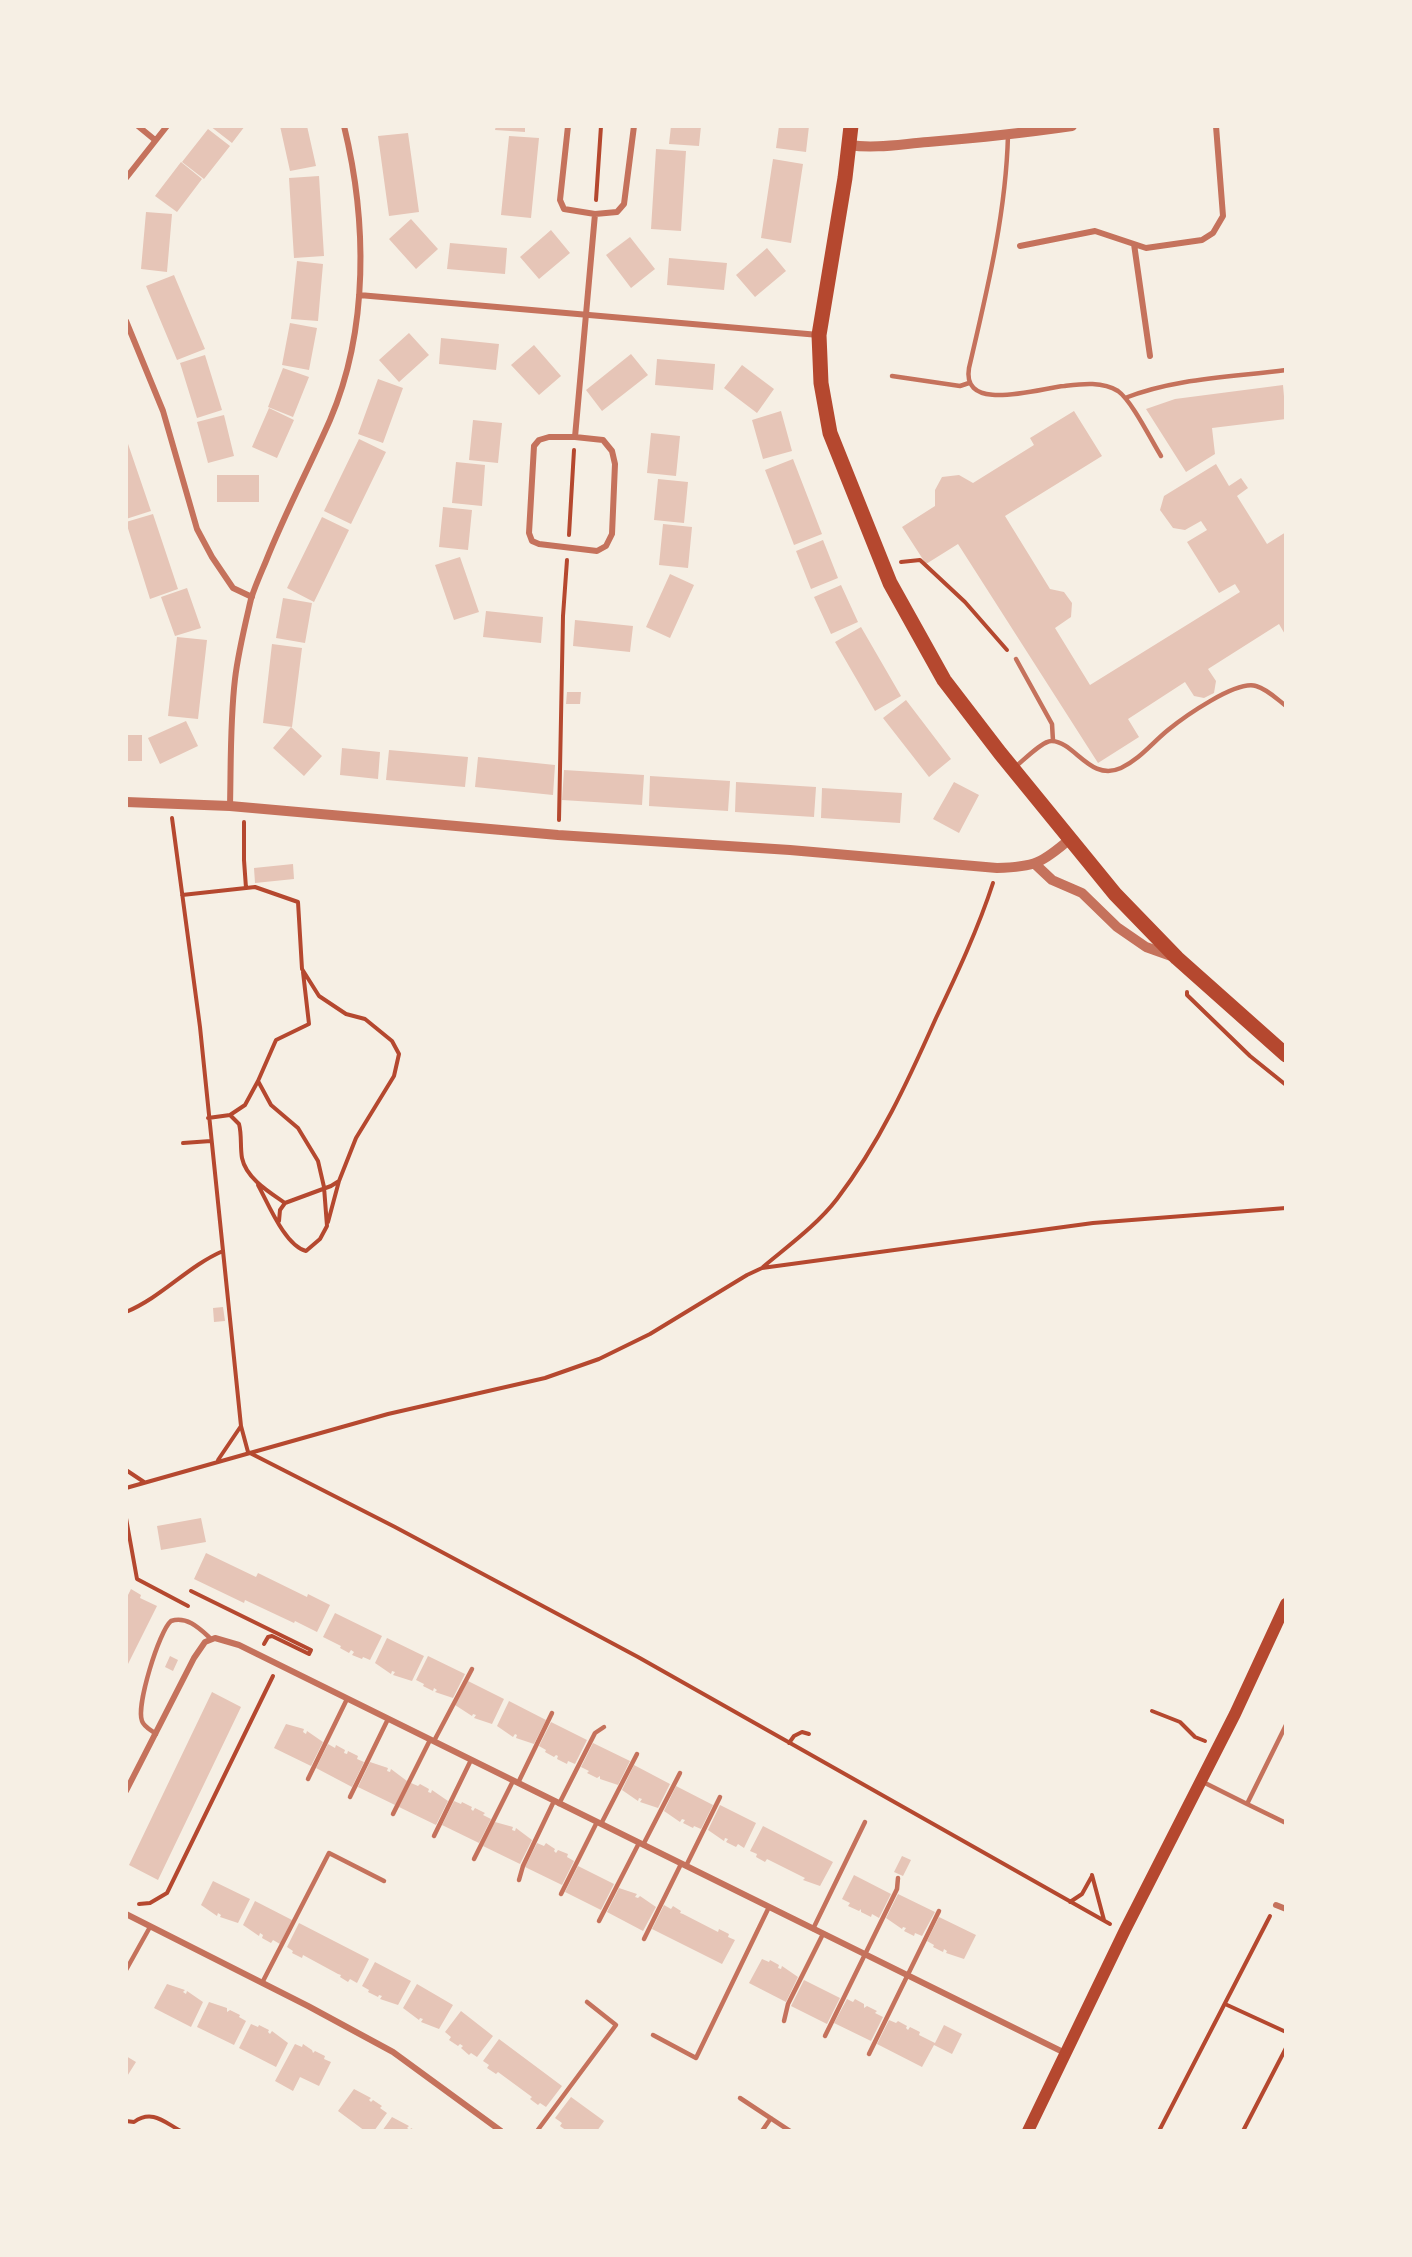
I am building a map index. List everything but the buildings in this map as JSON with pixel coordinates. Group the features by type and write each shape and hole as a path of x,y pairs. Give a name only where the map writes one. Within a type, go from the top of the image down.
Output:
{"main road":[{"path":"851,126 819,335 821,383 830,433 890,583 944,680 1115,894 1180,961 1286,1055"},
{"path":"1028,2131 1125,1930 1236,1714 1286,1604"}],"street":[{"path":"138,126 155,140"},
{"path":"126,178 167,126"},
{"path":"230,806 235,679 252,597 275,538 330,420 351,346 359,295 360,221 354,168 344,126"},
{"path":"568,126 560,200 564,209 595,214 617,212 624,204 634,126"},
{"path":"849,145 866,148 1008,135 1072,126"},
{"path":"1020,246 1095,231 1146,248 1202,240 1213,233 1223,216 1216,126"},
{"path":"575,437 595,214"},
{"path":"1134,244 1150,356"},
{"path":"359,295 819,335"},
{"path":"126,321 162,411 197,529 212,557 234,588 252,597"},
{"path":"549,437 575,437 603,440 612,451 615,464 612,534 606,546 597,551 539,544 532,540 529,533 534,446 539,440 549,437"},
{"path":"126,801 230,806 558,836 790,850 997,868 1025,867 1035,864 1047,859 1070,839"},
{"path":"1035,864 1052,880 1082,893 1117,927 1146,947 1180,961"},
{"path":"126,1791 194,1658 210,1638 215,1638 239,1645 1065,2054"},
{"path":"1276,1905 1286,1909"},
{"path":"126,1914 393,2052 501,2131"}],"lane":[{"path":"1008,135 1005,194 969,368 969,383 976,390 1000,395 1062,386 1105,385 1125,398 1161,456"},
{"path":"1125,398 1143,390 1181,383 1286,370"},
{"path":"892,376 960,386 969,383"},
{"path":"1016,659 1052,724 1053,741"},
{"path":"1013,769 1045,743 1053,741 1068,748 1082,761 1098,769 1120,769 1139,757 1167,730 1237,687 1255,685 1266,690 1286,706"},
{"path":"156,1734 144,1725 141,1708 156,1648 163,1631 171,1621 183,1619 198,1627 210,1638"},
{"path":"393,1814 472,1669"},
{"path":"308,1779 347,1699"},
{"path":"474,1859 552,1713"},
{"path":"350,1797 388,1719"},
{"path":"1247,1804 1286,1725"},
{"path":"519,1880 523,1866 595,1733 604,1727"},
{"path":"561,1894 637,1754"},
{"path":"434,1836 471,1760"},
{"path":"599,1921 680,1773"},
{"path":"1201,1781 1286,1823"},
{"path":"644,1939 720,1797"},
{"path":"813,1929 865,1822"},
{"path":"262,1983 328,1853 384,1881"},
{"path":"825,2036 897,1889 898,1878"},
{"path":"653,2035 696,2058 769,1907"},
{"path":"869,2054 939,1911"},
{"path":"126,1970 150,1927"},
{"path":"784,2021 788,2004 823,1934"},
{"path":"537,2131 616,2025 587,2002"},
{"path":"740,2098 790,2131"},
{"path":"762,2131 771,2118"}],"path":[{"path":"595,214 601,126"},
{"path":"558,836 563,616 575,437"},
{"path":"884,568 907,560 920,560 966,602 1016,659"},
{"path":"174,803 172,825 200,1027 241,1426 248,1452 627,1651 1070,1902 1107,1922 1092,1875 1082,1894 1070,1902"},
{"path":"244,808 246,888"},
{"path":"126,1488 388,1414 545,1378 598,1359 650,1334 762,1268 796,1240 836,1200 880,1134 915,1065 961,964 997,868"},
{"path":"182,895 255,887 298,902 302,969 309,1024 276,1040 258,1081 244,1104 230,1115 208,1118"},
{"path":"1180,961 1187,995 1250,1056 1286,1085"},
{"path":"230,1115 239,1124 243,1161 291,1241 301,1250 306,1251 320,1239 327,1226 339,1181 356,1138 394,1076 399,1054 392,1041 365,1019 346,1014 319,996 302,969"},
{"path":"258,1081 270,1105 293,1123 307,1139 318,1161 324,1188 327,1226"},
{"path":"183,1143 211,1141"},
{"path":"256,1181 285,1203"},
{"path":"278,1222 280,1210 285,1203 339,1181"},
{"path":"762,1268 1093,1223 1286,1208"},
{"path":"126,1312 168,1287 203,1260 224,1251"},
{"path":"218,1461 241,1426"},
{"path":"126,1470 144,1482"},
{"path":"126,1518 137,1578 196,1610"},
{"path":"191,1591 311,1650 309,1654 268,1636"},
{"path":"138,1904 150,1903 167,1893 278,1665"},
{"path":"1152,1711 1180,1722 1195,1737 1208,1743"},
{"path":"789,1743 794,1736 802,1732 809,1734"},
{"path":"1159,2131 1276,1905"},
{"path":"1225,2004 1286,2032"},
{"path":"1243,2131 1286,2048"},
{"path":"126,2121 134,2122 143,2116 155,2117 181,2131"}]}
